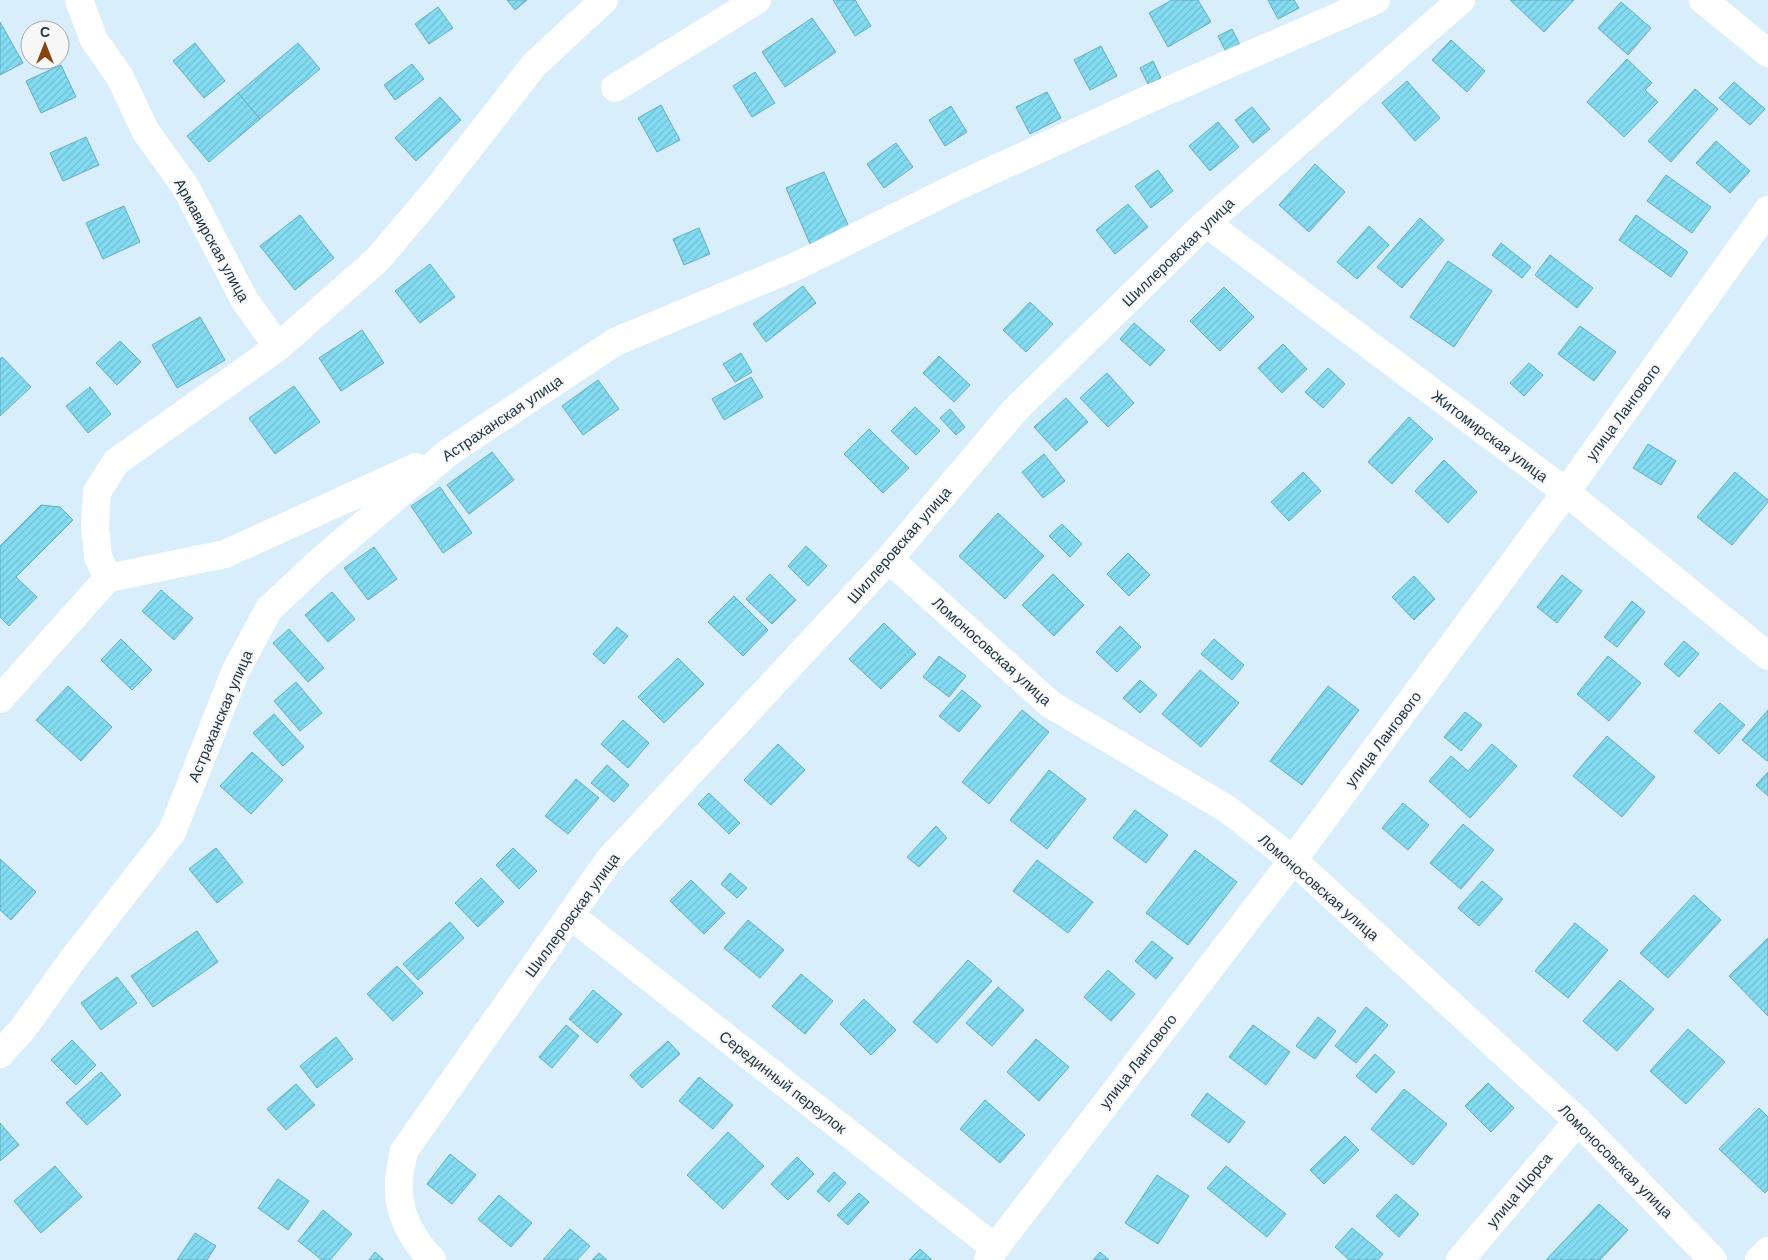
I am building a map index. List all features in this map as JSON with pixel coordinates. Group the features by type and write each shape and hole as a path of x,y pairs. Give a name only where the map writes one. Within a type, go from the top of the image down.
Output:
{"street":[{"name":"Армавирская улица","path":"79,0 94,40 120,77 146,132 185,186 245,301 278,347"},
{"path":"108,578 98,557 95,526 97,492 116,462 278,347 377,260 438,188 534,65 604,0"},
{"path":"615,88 757,0"},
{"name":"Астраханская улица","path":"0,1054 22,1030 73,959 172,832 236,670 269,609 326,556 449,452 615,342 799,265 958,186 1151,98 1376,0"},
{"name":"Шиллеровская улица","path":"432,1260 420,1248 402,1216 399,1183 404,1152 609,860 889,559 1015,410 1206,223 1462,0"},
{"path":"1703,0 1768,53"},
{"name":"улица Лангового","path":"992,1254 1293,860 1566,492 1768,210"},
{"name":"Житомирская улица","path":"1206,223 1566,492 1768,656"},
{"path":"0,698 108,578 225,554 449,452"},
{"name":"Ломоносовская улица","path":"889,559 1050,704 1227,809 1293,860 1578,1121 1713,1260"},
{"name":"Серединный переулок","path":"571,916 992,1254"},
{"name":"улица Щорса","path":"1460,1260 1578,1121"},
{"path":"1759,1260 1768,1251"}],"building":[{"path":"507,0 527,0 515,10"},
{"path":"833,0 855,0 871,26 855,36"},
{"path":"1172,0 1198,0 1211,22 1168,47 1149,13"},
{"path":"1268,0 1294,0 1299,8 1278,19"},
{"path":"1510,0 1574,0 1544,32"},
{"path":"1621,2 1651,28 1628,55 1598,28"},
{"path":"438,7 453,28 429,44 415,24"},
{"path":"812,18 836,52 785,87 762,52"},
{"path":"0,22 20,58 20,65 0,75"},
{"path":"1232,29 1240,45 1226,52 1218,36"},
{"path":"1451,40 1485,71 1467,92 1432,60"},
{"path":"195,43 225,81 204,98 173,61"},
{"path":"298,43 320,69 260,119 238,93"},
{"path":"1101,46 1117,76 1090,90 1074,60"},
{"path":"1627,59 1652,83 1645,90 1658,102 1624,137 1587,102"},
{"path":"1153,61 1161,78 1148,84 1140,68"},
{"path":"412,64 424,79 395,100 384,85"},
{"path":"50,70 63,70 76,97 41,113 26,81"},
{"path":"755,72 775,103 752,117 733,86"},
{"path":"1407,81 1440,118 1415,141 1382,103"},
{"path":"1734,82 1765,109 1750,125 1719,98"},
{"path":"1695,89 1718,109 1671,162 1648,141"},
{"path":"1047,92 1061,118 1030,134 1016,107"},
{"path":"238,93 260,119 209,162 187,136"},
{"path":"440,97 461,120 416,161 395,138"},
{"path":"661,105 680,140 657,152 638,118"},
{"path":"951,106 967,132 945,146 929,120"},
{"path":"1252,107 1270,129 1253,143 1235,120"},
{"path":"1218,122 1239,147 1210,171 1189,146"},
{"path":"86,137 99,165 63,181 50,153"},
{"path":"1716,141 1750,171 1730,193 1696,163"},
{"path":"896,143 913,167 884,188 867,164"},
{"path":"1315,164 1345,192 1309,232 1279,205"},
{"path":"1158,170 1173,191 1151,208 1135,186"},
{"path":"824,172 849,227 810,244 786,188"},
{"path":"1666,175 1711,207 1692,233 1647,201"},
{"path":"1128,204 1148,227 1115,254 1096,230"},
{"path":"124,206 140,242 103,259 86,223"},
{"path":"300,215 334,258 295,290 260,246"},
{"path":"1636,215 1688,252 1671,277 1619,240"},
{"path":"1420,218 1444,240 1402,288 1377,267"},
{"path":"1369,226 1389,245 1357,279 1337,262"},
{"path":"699,228 710,254 684,265 673,239"},
{"path":"1501,243 1531,267 1522,278 1492,255"},
{"path":"1550,255 1593,288 1577,308 1535,275"},
{"path":"1448,261 1492,291 1454,347 1410,317"},
{"path":"430,264 455,297 420,323 395,291"},
{"path":"803,286 816,303 766,342 753,324"},
{"path":"1224,287 1254,317 1220,351 1190,321"},
{"path":"1030,302 1053,324 1026,352 1003,330"},
{"path":"200,317 225,360 177,388 152,345"},
{"path":"1134,323 1165,350 1150,366 1120,339"},
{"path":"1580,326 1616,352 1594,381 1558,354"},
{"path":"362,330 384,363 341,391 319,358"},
{"path":"120,341 141,362 117,385 96,363"},
{"path":"1283,344 1307,369 1282,393 1258,368"},
{"path":"741,353 752,372 735,382 723,364"},
{"path":"939,356 970,385 954,402 923,373"},
{"path":"2,357 31,387 0,416 0,359"},
{"path":"1529,363 1543,375 1524,396 1510,383"},
{"path":"1328,368 1345,384 1323,408 1305,392"},
{"path":"1107,373 1134,403 1108,427 1080,398"},
{"path":"751,377 763,397 724,420 712,399"},
{"path":"598,380 619,409 583,435 562,406"},
{"path":"294,386 320,422 275,454 249,418"},
{"path":"90,387 111,414 88,433 66,406"},
{"path":"1066,398 1088,422 1056,451 1034,427"},
{"path":"915,407 940,431 916,455 891,431"},
{"path":"950,409 965,427 956,435 940,418"},
{"path":"1409,417 1433,439 1392,484 1368,462"},
{"path":"869,429 909,468 883,493 844,454"},
{"path":"1648,444 1676,461 1661,485 1633,468"},
{"path":"492,452 514,480 469,514 447,485"},
{"path":"1044,454 1065,481 1043,498 1022,472"},
{"path":"1444,460 1477,492 1448,523 1415,491"},
{"path":"1303,472 1321,491 1289,521 1271,502"},
{"path":"1735,472 1768,502 1732,545 1697,517"},
{"path":"440,487 472,533 443,553 411,506"},
{"path":"41,505 60,507 73,520 16,577 37,597 9,626 0,617 0,546"},
{"path":"998,513 1044,556 1005,599 959,556"},
{"path":"1062,524 1082,544 1070,557 1049,536"},
{"path":"806,546 827,566 808,586 788,566"},
{"path":"374,547 397,579 368,600 344,568"},
{"path":"1128,553 1150,575 1129,596 1107,574"},
{"path":"770,574 796,600 772,624 746,599"},
{"path":"1053,574 1084,605 1054,636 1022,605"},
{"path":"1562,575 1582,591 1557,623 1537,607"},
{"path":"1414,576 1435,599 1414,620 1392,597"},
{"path":"161,590 193,618 174,640 142,611"},
{"path":"332,592 355,619 328,642 305,615"},
{"path":"734,596 768,630 743,656 708,622"},
{"path":"1632,601 1645,612 1617,647 1604,637"},
{"path":"884,623 916,654 881,689 849,659"},
{"path":"1120,626 1141,647 1117,672 1096,652"},
{"path":"617,627 628,636 604,664 593,654"},
{"path":"289,629 324,668 308,682 273,643"},
{"path":"121,639 152,670 132,690 101,660"},
{"path":"1214,639 1244,665 1232,680 1201,654"},
{"path":"1684,641 1699,654 1679,677 1664,664"},
{"path":"939,656 966,676 949,697 923,677"},
{"path":"1608,656 1641,683 1609,721 1577,694"},
{"path":"678,658 704,684 664,723 638,697"},
{"path":"1200,670 1239,703 1201,747 1162,714"},
{"path":"1140,680 1157,695 1140,713 1123,698"},
{"path":"296,682 322,713 300,731 274,701"},
{"path":"68,686 112,727 81,761 36,720"},
{"path":"1328,686 1359,710 1302,785 1270,761"},
{"path":"962,690 981,706 959,732 939,716"},
{"path":"1720,703 1745,725 1719,754 1694,731"},
{"path":"1022,710 1049,732 989,804 962,782"},
{"path":"1768,710 1768,760 1767,761 1742,740"},
{"path":"1465,712 1482,725 1461,751 1444,737"},
{"path":"274,714 304,747 283,766 253,733"},
{"path":"623,720 649,743 628,768 601,744"},
{"path":"1607,736 1655,777 1622,817 1573,776"},
{"path":"778,744 805,770 771,805 744,780"},
{"path":"1492,744 1517,766 1470,818 1429,781 1451,756 1468,771"},
{"path":"252,752 283,780 251,814 220,786"},
{"path":"607,765 629,785 614,802 591,783"},
{"path":"1049,770 1086,799 1047,849 1010,820"},
{"path":"1768,772 1768,796 1756,785"},
{"path":"576,779 599,798 568,834 545,816"},
{"path":"709,793 740,823 729,834 698,804"},
{"path":"1403,803 1429,825 1408,850 1382,828"},
{"path":"1135,810 1168,835 1146,863 1113,838"},
{"path":"1463,824 1494,850 1461,889 1430,863"},
{"path":"936,826 947,838 919,867 907,857"},
{"path":"216,848 243,882 217,903 189,869"},
{"path":"513,848 537,871 519,889 496,865"},
{"path":"1195,850 1237,882 1188,945 1146,913"},
{"path":"0,859 36,892 11,920 0,910"},
{"path":"1037,860 1093,902 1068,933 1013,891"},
{"path":"730,873 747,888 737,898 721,884"},
{"path":"481,878 504,902 478,927 455,903"},
{"path":"691,880 725,913 704,934 670,901"},
{"path":"1482,881 1503,899 1479,926 1458,908"},
{"path":"1694,895 1721,920 1668,978 1640,953"},
{"path":"748,920 784,950 760,978 724,948"},
{"path":"450,922 464,938 418,980 403,964"},
{"path":"1575,923 1608,950 1568,998 1535,971"},
{"path":"197,931 218,962 153,1007 131,976"},
{"path":"1768,938 1768,1016 1729,976"},
{"path":"1152,941 1173,958 1156,979 1135,961"},
{"path":"968,960 992,981 937,1043 913,1022"},
{"path":"397,966 423,993 393,1021 367,994"},
{"path":"1108,970 1135,994 1111,1021 1084,997"},
{"path":"801,974 833,1001 805,1034 772,1006"},
{"path":"117,977 137,1003 101,1030 81,1003"},
{"path":"1620,980 1654,1009 1617,1051 1583,1021"},
{"path":"998,987 1024,1010 992,1046 966,1023"},
{"path":"593,990 622,1014 597,1043 569,1019"},
{"path":"864,999 896,1030 871,1055 840,1024"},
{"path":"1366,1007 1388,1025 1356,1063 1335,1046"},
{"path":"1318,1017 1336,1031 1315,1059 1296,1046"},
{"path":"566,1025 579,1036 552,1068 539,1057"},
{"path":"1253,1025 1290,1052 1266,1085 1229,1057"},
{"path":"1688,1029 1725,1062 1686,1104 1650,1071"},
{"path":"336,1037 353,1059 317,1088 300,1066"},
{"path":"1036,1039 1069,1067 1039,1101 1007,1072"},
{"path":"72,1040 96,1065 76,1085 51,1060"},
{"path":"668,1041 680,1054 642,1088 630,1075"},
{"path":"1375,1054 1395,1072 1376,1093 1356,1076"},
{"path":"101,1072 121,1095 87,1125 66,1103"},
{"path":"699,1077 733,1105 713,1129 679,1101"},
{"path":"1488,1083 1514,1108 1491,1132 1465,1106"},
{"path":"296,1084 315,1105 286,1130 267,1109"},
{"path":"1404,1089 1447,1124 1413,1165 1371,1129"},
{"path":"1207,1093 1245,1122 1229,1143 1191,1115"},
{"path":"985,1100 1025,1135 1000,1163 960,1129"},
{"path":"1759,1108 1768,1117 1768,1190 1765,1193 1719,1149"},
{"path":"0,1123 19,1145 0,1161"},
{"path":"728,1132 764,1166 723,1209 687,1175"},
{"path":"1345,1136 1359,1150 1324,1184 1310,1170"},
{"path":"450,1154 476,1175 452,1204 427,1184"},
{"path":"797,1157 814,1174 788,1200 771,1184"},
{"path":"55,1166 82,1197 41,1233 14,1201"},
{"path":"1226,1166 1286,1214 1267,1237 1207,1188"},
{"path":"834,1172 846,1183 829,1202 817,1191"},
{"path":"1157,1175 1189,1196 1158,1244 1125,1223"},
{"path":"278,1179 309,1201 288,1230 258,1208"},
{"path":"859,1193 869,1202 848,1225 837,1215"},
{"path":"1396,1194 1419,1214 1399,1237 1376,1216"},
{"path":"499,1195 532,1223 511,1247 478,1219"},
{"path":"1599,1204 1628,1230 1600,1260 1546,1260"},
{"path":"323,1210 352,1234 330,1260 322,1260 298,1241"},
{"path":"1352,1228 1383,1254 1378,1260 1349,1260 1335,1247"},
{"path":"570,1229 590,1246 577,1260 543,1260"},
{"path":"195,1233 216,1246 207,1260 177,1260"},
{"path":"920,1249 932,1260 909,1260"},
{"path":"375,1252 384,1260 369,1260"},
{"path":"1100,1252 1109,1260 1093,1260"},
{"path":"599,1253 607,1260 592,1260"}]}
